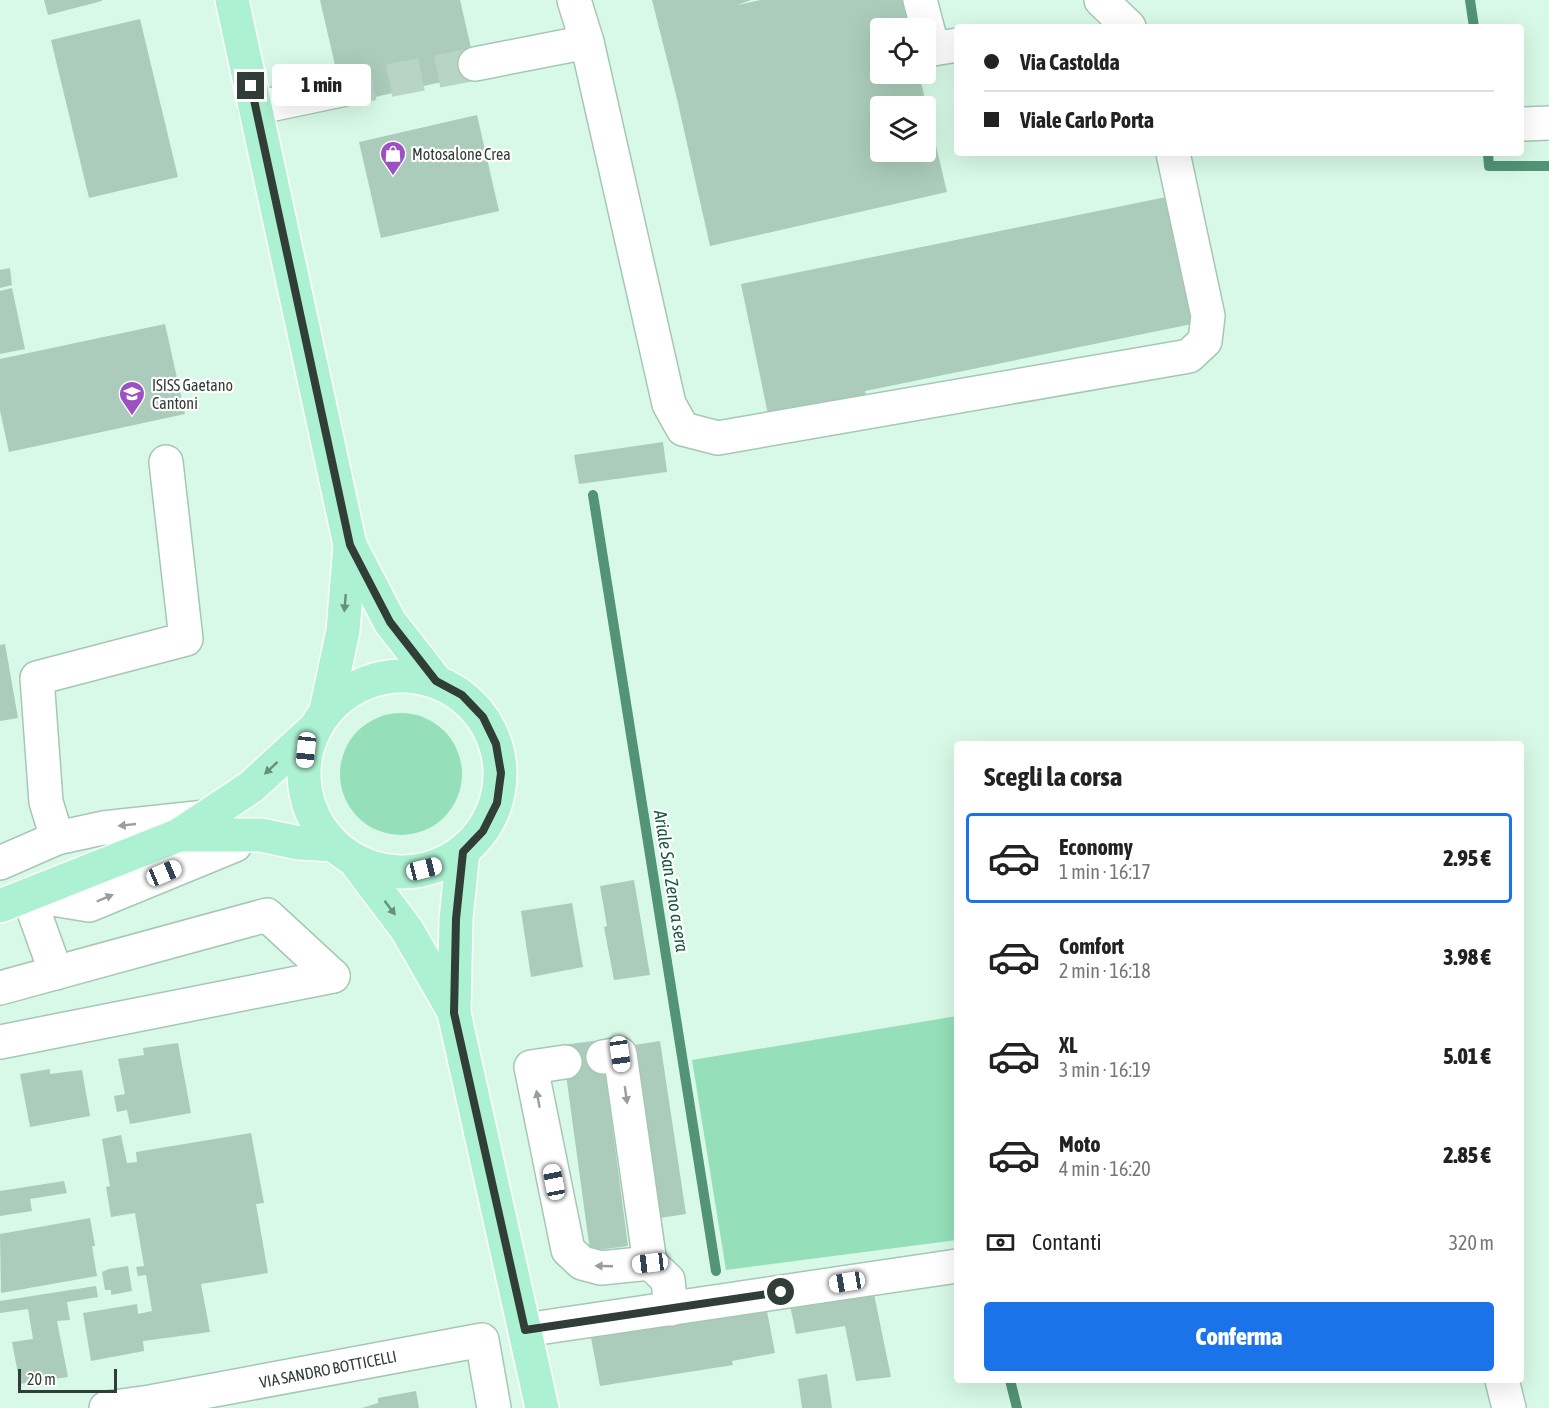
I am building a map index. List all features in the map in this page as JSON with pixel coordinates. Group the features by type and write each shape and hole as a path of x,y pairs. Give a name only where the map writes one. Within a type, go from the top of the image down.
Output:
{"main road":[{"path":"232,0 350,545 390,622 436,681"},
{"path":"350,545 343,630 333,685 306,750 303,775 307,801 317,825 344,853 407,930 454,1013"},
{"path":"14,901 180,835 251,787 349,690 376,678 406,675 436,681 462,695 483,717 496,744 501,773 497,803 483,831 463,852 438,866 410,873 382,870 344,853 261,835 180,835"},
{"path":"463,852 456,919 454,1013 542,1408"}],"street":[{"path":"574,0 587,42 669,404 683,429 718,438 1189,356 1205,341 1208,316 1174,156"},
{"path":"920,0 933,49 954,46"},
{"path":"1101,0 1116,24"},
{"path":"475,64 587,42"},
{"path":"255,108 341,90"},
{"path":"1524,124 1549,123"},
{"path":"57,838 46,802 37,678 186,639 166,462"},
{"path":"0,863 57,838 103,828 206,817"},
{"path":"14,901 89,905 235,845 241,835"},
{"path":"14,901 56,973"},
{"path":"0,988 267,915 333,976 0,1042"},
{"path":"603,1057 620,1054 650,1263 668,1280 671,1309"},
{"path":"565,1062 531,1067 568,1250 582,1263 601,1268 650,1263"},
{"path":"525,1330 954,1266"},
{"name":"VIA SANDRO BOTTICELLI","path":"124,1407 482,1340 494,1408"},
{"path":"1503,1383 1509,1408"}],"green space":[{"path":"401,713 424,717 444,731 458,751 462,774 458,797 444,817 424,831 401,835 378,831 358,817 344,797 340,774 344,751 358,731 378,717"},
{"path":"954,1016 954,1240 726,1270 692,1060"}],"building":[{"path":"44,0 102,0 102,1 48,15"},
{"path":"320,0 460,0 477,74 344,104"},
{"path":"652,0 751,0 737,5 761,0 902,0 906,18 870,18 870,84 921,84 924,96 870,96 870,162 936,162 936,146 947,192 710,246"},
{"path":"140,19 178,177 89,198 51,40"},
{"path":"477,115 499,211 381,238 359,142"},
{"path":"1171,196 1197,323 865,391 869,403 770,424 741,284"},
{"path":"10,268 12,285 0,288 0,270"},
{"path":"12,288 25,349 0,354 0,291"},
{"path":"165,324 185,414 9,452 0,411 0,359"},
{"path":"663,442 667,472 579,484 574,455"},
{"path":"5,644 18,718 0,721 0,645"},
{"path":"634,880 650,975 614,980 604,927 607,926 600,886"},
{"path":"572,903 583,967 531,977 521,911"},
{"path":"601,1040 628,1246 590,1251 562,1045"},
{"path":"660,1041 686,1214 660,1218 634,1045"},
{"path":"178,1043 191,1113 130,1124 127,1110 117,1112 114,1096 125,1094 118,1059 144,1055 143,1048"},
{"path":"50,1069 50,1074 82,1070 90,1116 30,1127 20,1074"},
{"path":"251,1133 264,1203 256,1204 268,1273 201,1284 210,1332 143,1341 144,1351 91,1361 83,1313 137,1304 138,1314 152,1311 146,1275 138,1276 136,1267 144,1266 135,1213 111,1217 106,1187 110,1186 102,1139 121,1135 127,1163 137,1162 136,1152"},
{"path":"64,1181 67,1193 30,1199 32,1211 0,1216 0,1191"},
{"path":"90,1218 97,1276 1,1293 0,1234"},
{"path":"128,1266 132,1291 111,1295 111,1290 105,1290 102,1272"},
{"path":"96,1286 98,1297 67,1302 70,1320 57,1321 68,1377 20,1384 12,1342 33,1339 28,1309 0,1313 0,1301"},
{"path":"874,1294 891,1377 856,1381 845,1326 796,1334 790,1305"},
{"path":"765,1301 775,1353 732,1361 733,1365 600,1386 589,1327"},
{"path":"827,1374 832,1408 802,1408 798,1379"},
{"path":"416,1391 419,1408 362,1408 378,1403 378,1398"}],"waterway":[{"path":"1470,0 1474,24"},
{"path":"1488,156 1489,166 1549,166"},
{"name":"Ariale San Zeno a sera","path":"593,495 716,1271"},
{"name":"Ariale San Zeno a sera","path":"1011,1383 1017,1408"}],"tunnel":[{"path":"341,90 475,64"}],"place":[{"name":"Motosalone Crea","path":"393,177"},
{"name":"ISISS Gaetano Cantoni","path":"132,417"}],"route":[{"path":"251,86 350,545 390,622 436,681 462,695 483,717 496,744 501,773 497,803 483,831 463,852 456,919 454,1013 525,1330 781,1292"}]}
